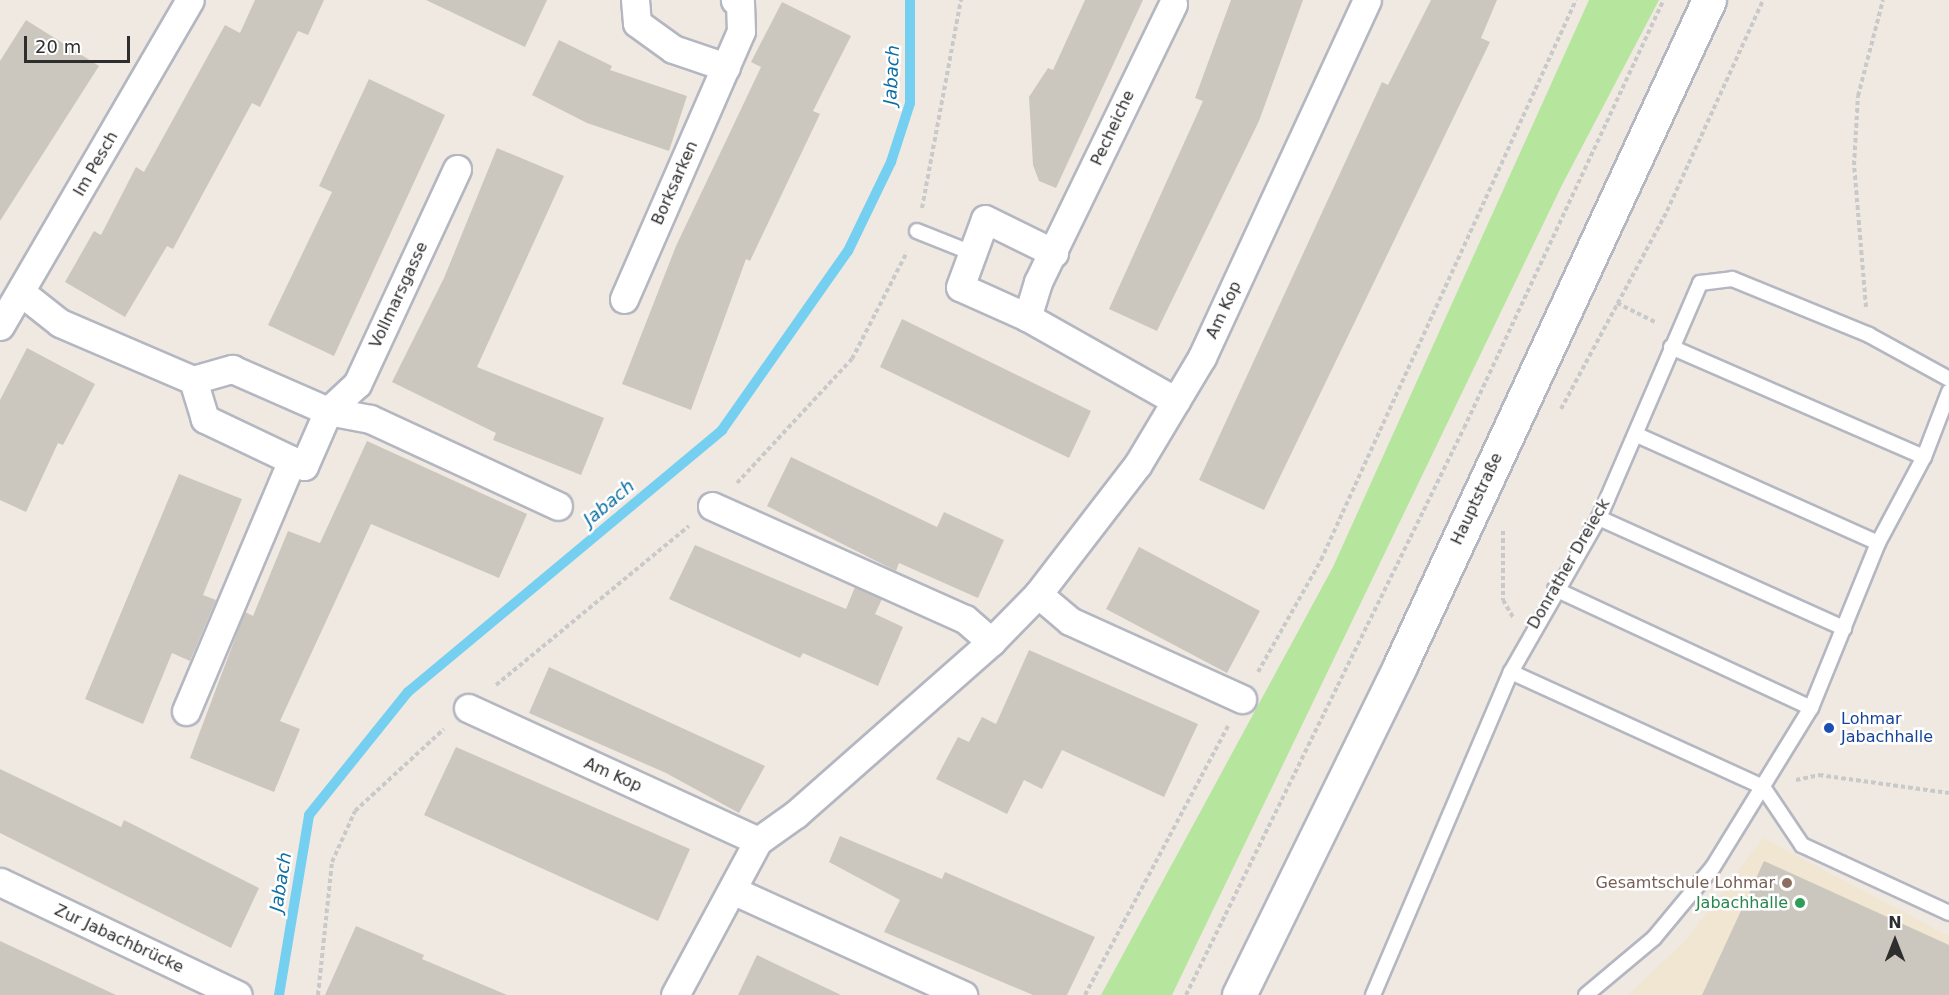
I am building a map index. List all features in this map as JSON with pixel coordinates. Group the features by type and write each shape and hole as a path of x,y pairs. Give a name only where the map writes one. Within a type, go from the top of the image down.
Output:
{"main road":[{"name":"Hauptstraße","path":"1239,995 1400,666 1709,0"}],"street":[{"name":"Im Pesch","path":"0,326 22,293 190,0"},
{"path":"635,0 637,23 673,49 726,67"},
{"name":"Borksarken","path":"624,299 741,31 741,3 735,0"},
{"name":"Am Kop","path":"675,995 759,841 796,814 991,642 1038,594 1138,464 1202,357 1367,0"},
{"name":"Pecheiche","path":"1027,316 1054,253 1173,4"},
{"name":"Vollmarsgasse","path":"292,460 304,466 328,411 357,384 457,169"},
{"path":"1054,253 986,219 960,287 1027,316 1176,400"},
{"path":"22,293 60,323 193,380 232,369 328,411 370,420 558,506"},
{"path":"186,711 292,460 205,419 193,380"},
{"path":"712,506 965,620 991,642"},
{"path":"1038,594 1070,621 1242,699"},
{"name":"Am Kop","path":"468,708 759,841"},
{"name":"Zur Jabachbrücke","path":"0,882 238,995"},
{"path":"732,890 963,995"}],"lane":[{"path":"917,231 972,253"},
{"name":"Donrather Dreieck","path":"1373,995 1510,672 1526,638 1599,518 1637,435 1674,340 1700,283 1732,279 1869,335 1949,380"},
{"path":"1674,340 1924,457"},
{"path":"1586,995 1654,938 1713,867 1763,788 1811,708 1878,543 1924,457 1949,392"},
{"path":"1637,435 1878,543"},
{"path":"1599,518 1844,628"},
{"path":"1555,589 1811,708"},
{"path":"1510,672 1763,788 1802,845 1949,913"}],"path":[{"path":"318,995 332,862 355,810 468,708 712,506 787,434 852,358 917,231 961,0"},
{"path":"1084,995 1242,699 1321,560 1576,0"},
{"path":"1186,995 1464,428 1664,0"},
{"path":"1557,416 1667,211 1763,0"},
{"path":"1869,335 1854,165 1858,96 1883,0"},
{"path":"1617,303 1674,340"},
{"path":"1503,518 1503,600 1526,638"},
{"path":"1763,788 1819,775 1949,793"}],"shaded area":[{"name":"Gesamtschule Lohmar","path":"1763,838 1949,936 1949,995 1628,995 1687,939"}],"green space":[{"path":"1589,0 1659,0 1562,185 1172,995 1101,995 1333,567"}],"building":[{"path":"255,0 324,0 308,35 298,31 260,107 252,103 173,249 167,246 125,317 65,282 94,231 101,235 136,167 144,172 225,25 240,33"},
{"path":"426,0 547,0 525,47"},
{"path":"1085,0 1143,0 1056,188 1039,181 1033,165 1029,97 1048,68 1053,70"},
{"path":"1231,0 1303,0 1259,121 1157,331 1109,309 1203,101 1195,98"},
{"path":"1431,0 1497,0 1481,38 1490,42 1264,510 1199,480 1382,82 1388,85"},
{"path":"782,2 851,36 813,111 820,114 750,261 746,259 691,410 622,384 676,246 761,67 751,62"},
{"path":"26,20 99,66 0,221 0,61"},
{"path":"559,40 612,66 610,70 687,96 669,151 587,123 532,95"},
{"path":"369,79 445,115 334,356 268,325 332,192 319,186"},
{"path":"497,148 564,176 477,367 604,418 581,475 493,440 496,433 392,382 444,278"},
{"path":"902,319 1091,411 1069,458 880,367"},
{"path":"27,348 95,384 63,445 58,443 26,512 0,500 0,400"},
{"path":"367,441 527,514 499,578 371,524 280,721 300,729 274,792 190,758 245,612 253,616 288,531 320,543"},
{"path":"791,457 937,527 944,512 1004,540 978,598 899,563 896,571 767,506"},
{"path":"179,474 242,499 203,595 216,600 190,661 172,653 143,724 85,699"},
{"path":"695,545 846,609 855,587 882,599 875,614 903,627 878,686 803,653 800,658 669,599"},
{"path":"1139,547 1260,611 1227,673 1106,609"},
{"path":"1029,650 1198,724 1164,797 1062,750 1042,789 1024,780 1007,814 936,779 958,737 969,742 982,717 996,724"},
{"path":"549,667 765,766 739,813 666,773 529,713"},
{"path":"456,747 690,849 658,921 424,815"},
{"path":"0,769 121,827 124,820 259,888 231,948 0,833"},
{"path":"840,836 942,879 945,872 1095,937 1067,995 1033,995 884,932 900,900 829,862"},
{"name":"Gesamtschule Lohmar","path":"1764,861 1949,945 1949,995 1702,995"},
{"path":"356,926 424,955 422,959 507,995 325,995"},
{"path":"0,941 116,995 0,995"},
{"path":"757,955 841,995 738,995"}],"waterway":[{"name":"Jabach","path":"279,995 309,815 408,692 722,430 848,251 891,162 910,103 910,0"}],"place":[{"name":"Lohmar Jabachhalle","path":"1829,728"},
{"name":"Gesamtschule Lohmar","path":"1787,883"},
{"name":"Jabachhalle","path":"1800,903"}]}
